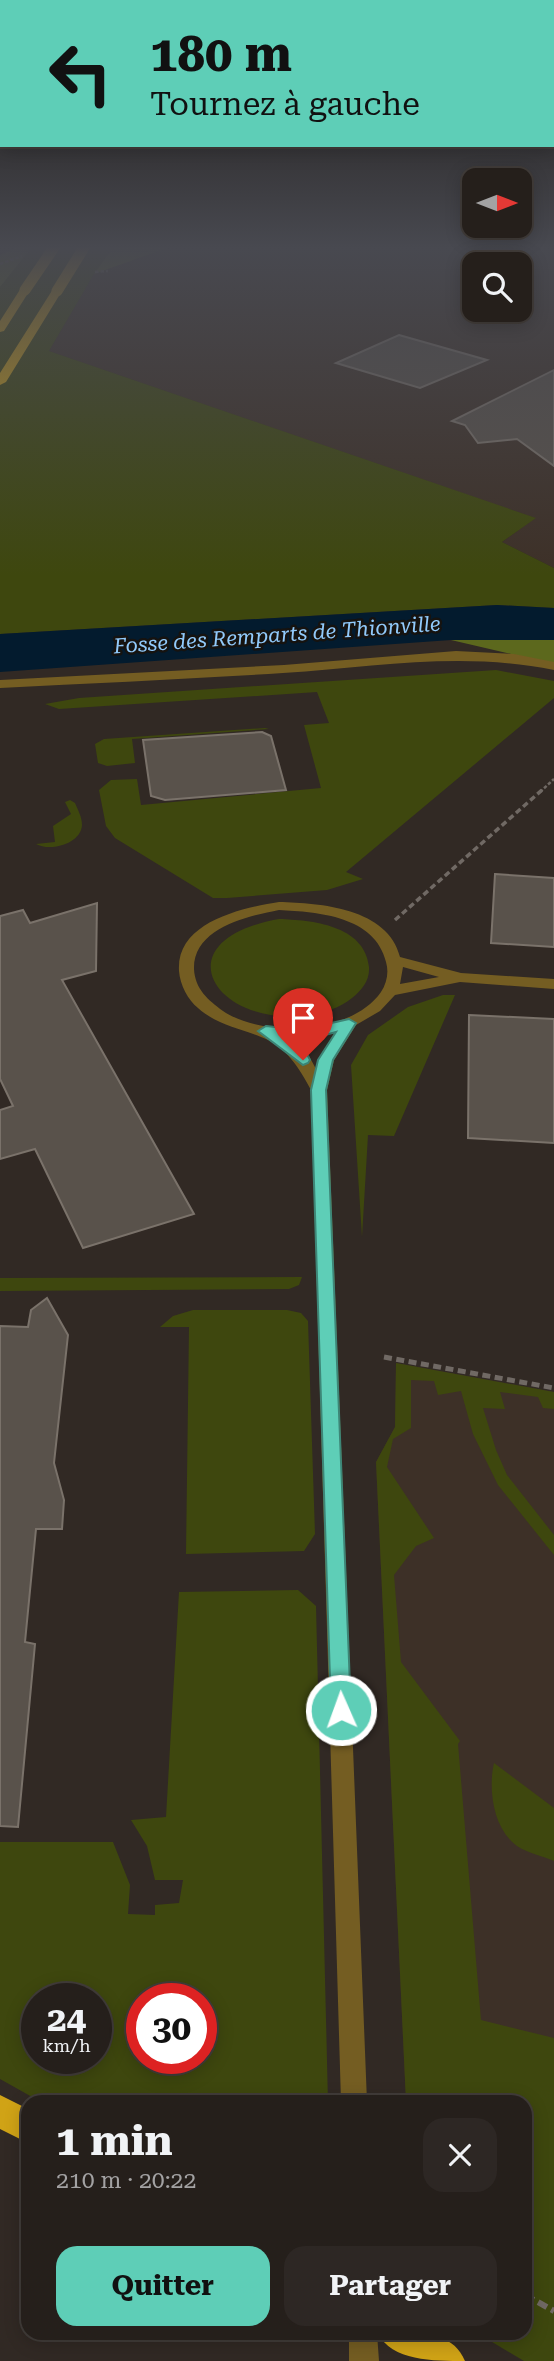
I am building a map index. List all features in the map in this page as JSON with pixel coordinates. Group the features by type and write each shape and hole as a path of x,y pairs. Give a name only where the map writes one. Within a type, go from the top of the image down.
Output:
{"highway":[{"path":"0,382 16,356"},
{"path":"0,2111 21,2123"},
{"path":"408,2340 447,2361"}],"street":[{"path":"0,684 271,670 456,655 514,658 554,666"},
{"path":"279,906 309,906 338,912 361,922 378,934 395,960 396,975 390,991 374,1009 349,1023 318,1032 285,1034 226,1020 204,1005 191,988 186,969 191,950 204,934 237,915 279,906"},
{"path":"395,960 461,978 554,984"},
{"path":"390,991 461,978"},
{"path":"349,1023 326,1060 319,1090 354,2095"},
{"path":"266,1031 303,1060 319,1090"},
{"path":"363,2340 364,2361"}],"path":[{"path":"378,934 554,779"},
{"path":"384,1357 554,1388"},
{"path":"532,2299 554,2311"}],"shaded area":[{"path":"64,356 554,356 554,568 502,542 535,518"},
{"path":"396,1363 554,1392 554,2261 532,2140 532,2095 406,2095 376,1462 395,1427"}],"green space":[{"path":"0,356 64,356 536,518 502,542 554,568 554,608 497,605 0,634"},
{"path":"451,640 554,640 554,664"},
{"path":"496,670 554,681 554,698 346,872 363,879 327,890 227,898 213,898 115,838 106,826 99,790 111,780 137,779 141,805 321,788 304,725 329,723 317,692 59,709 45,704 79,698"},
{"path":"269,729 132,739 135,763 107,766 98,763 95,744 104,739"},
{"path":"70,800 75,803 80,814 80,832 64,845 49,847 36,844 55,842 53,826 71,814 65,802"},
{"path":"279,919 306,921 334,928 358,942 369,967 367,980 359,992 337,1007 308,1015 275,1015 247,1008 226,996 214,980 211,962 220,945 242,930"},
{"path":"443,995 455,995 394,1136 368,1135 362,1237 351,1065 368,1035 408,1007"},
{"path":"302,1277 299,1285 289,1289 0,1291 0,1278"},
{"path":"193,1310 287,1310 301,1313 308,1321 315,1534 304,1551 186,1554 189,1327 160,1327 173,1316"},
{"path":"396,1363 554,1392 554,1409 543,1408 538,1397 500,1392 505,1409 483,1408 507,1475 554,1535 554,1555 498,1485 473,1434 461,1391 438,1395 434,1381 411,1380 411,1428 393,1439 387,1467 434,1538 416,1546 394,1575 401,1662 460,1741 458,1744 481,2020 554,2038 554,2361 524,2361 489,2340 532,2340 532,2095 406,2095 376,1462 395,1427"},
{"path":"298,1590 316,1606 328,2095 29,2095 0,2079 0,1842 113,1842 130,1885 128,1914 155,1915 155,1905 179,1903 183,1880 155,1880 147,1846 131,1820 166,1817 179,1592"},
{"path":"494,1763 554,1808 554,1861 517,1846 502,1830 492,1796"}],"water":[{"name":"Fosse des Remparts de Thionville","path":"497,605 554,608 554,640 451,640 0,672 0,634"}],"building":[{"path":"351,356 474,356 487,360 420,388 336,363"},
{"path":"554,370 554,466 517,439 478,443 465,425 452,421"},
{"path":"262,732 271,736 286,790 165,800 151,796 143,740"},
{"path":"495,874 554,878 554,947 491,943"},
{"path":"97,903 96,971 62,980 194,1214 83,1248 35,1149 0,1159 0,1110 13,1106 0,1079 0,916 23,910 30,923"},
{"path":"469,1015 554,1019 554,1143 468,1138"},
{"path":"47,1298 68,1335 54,1463 64,1500 62,1529 36,1529 25,1642 35,1644 18,1827 0,1826 0,1326 28,1327 31,1310"}],"route":[{"path":"303,1060 266,1031 285,1034 318,1032 349,1023 326,1060 319,1090 341,1710"}]}
